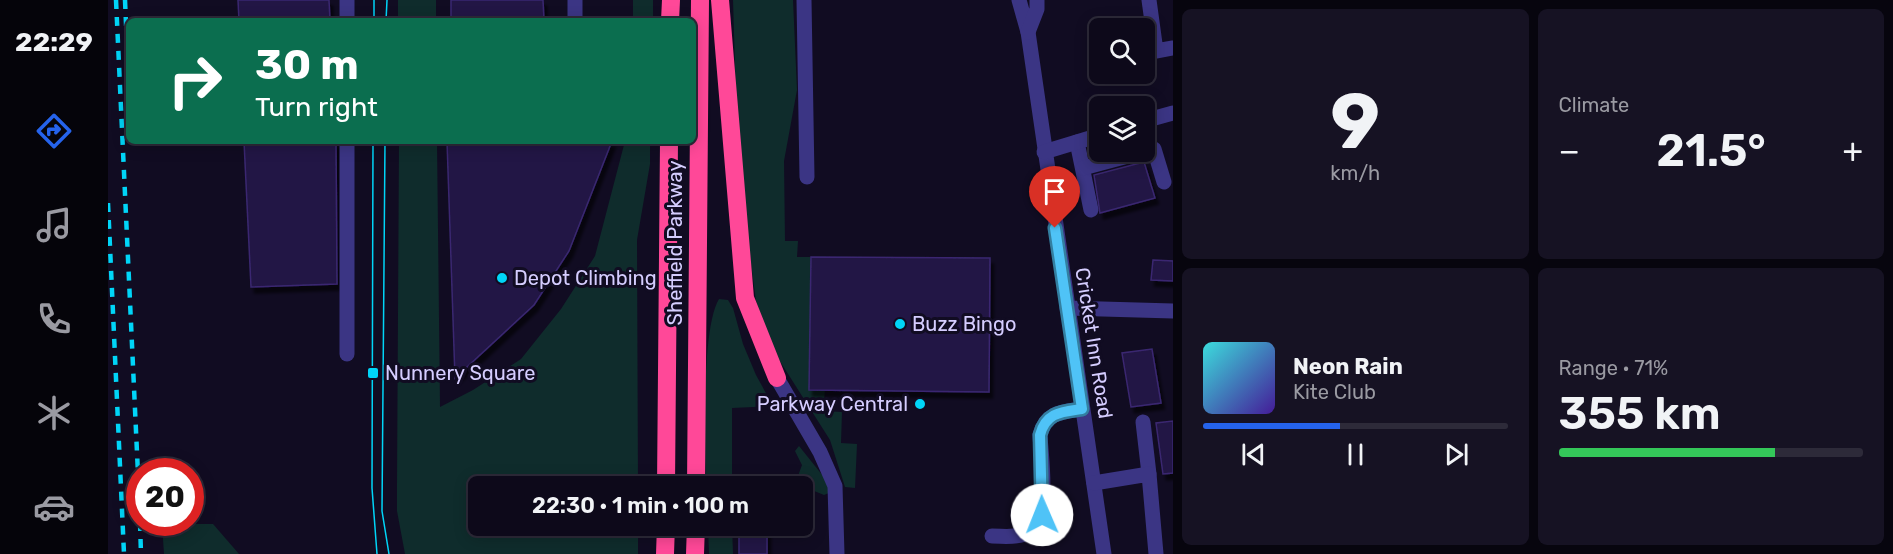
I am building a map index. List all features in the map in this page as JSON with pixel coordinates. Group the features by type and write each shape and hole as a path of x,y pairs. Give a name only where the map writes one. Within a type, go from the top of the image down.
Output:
{"highway":[{"path":"670,18 671,0"},
{"name":"Sheffield Parkway","path":"696,476 700,0"},
{"path":"720,0 745,298 777,378"},
{"name":"Sheffield Parkway","path":"666,476 669,144"},
{"path":"665,554 666,536"},
{"path":"695,554 696,536"}],"street":[{"path":"347,0 347,18"},
{"path":"575,0 575,18"},
{"path":"804,0 807,177"},
{"name":"Cricket Inn Road","path":"1019,0 1028,32 1104,554"},
{"name":"Cricket Inn Road","path":"1028,32 1037,9 1037,0"},
{"path":"1149,0 1156,51 1173,48"},
{"path":"1155,118 1173,113"},
{"path":"1044,152 1089,138"},
{"path":"1077,142 1091,210"},
{"path":"347,144 347,354"},
{"path":"1083,168 1154,149 1164,182"},
{"path":"1067,308 1173,311"},
{"path":"777,378 820,452 835,486 837,554"},
{"path":"992,536 1026,534 1036,527 1042,515 1040,435 1043,423 1055,413 1082,409"},
{"path":"1143,422 1156,554"},
{"path":"1094,483 1149,474"}],"green space":[{"path":"398,0 436,0 436,18 398,18"},
{"path":"633,0 653,0 653,18 633,18"},
{"path":"733,0 793,0 797,90 784,161 785,241 798,241 797,257 811,257 809,390 825,390 823,411 842,412 841,443 857,444 855,488 845,487 830,440 769,344 756,301 738,166"},
{"path":"399,144 437,144 440,407 473,390 521,359 561,309 595,256 624,144 650,144 650,164 637,240 638,476 468,476 468,536 638,536 638,554 405,554 397,511"},
{"path":"719,299 728,300 733,308 743,344 756,375 773,406 732,408 732,476 706,476 705,389 713,314"},
{"path":"799,446 831,486 829,493 824,495 813,490 813,476 798,476 802,465 795,451"},
{"path":"204,524 213,524 239,554 164,554 163,536 204,536"},
{"path":"708,536 732,536 733,554 709,554"}],"building":[{"path":"238,0 329,0 330,18 239,18"},
{"path":"451,0 543,0 544,18 451,18"},
{"path":"244,144 336,144 337,284 251,287"},
{"name":"Depot Climbing","path":"447,144 611,144 569,251 534,305 455,378"},
{"path":"1144,162 1155,198 1100,213 1094,175"},
{"name":"Buzz Bingo","path":"811,257 990,258 989,392 809,390"},
{"path":"1153,260 1173,261 1173,281 1151,280"},
{"path":"1152,349 1161,403 1131,407 1122,353"},
{"path":"1173,421 1173,473 1163,474 1156,423"},
{"path":"739,536 767,536 767,554 739,554"}],"tram line":[{"path":"374,0 374,18"},
{"path":"386,18 387,0"},
{"path":"373,144 372,488 377,554"},
{"path":"385,144 382,511 389,554"}],"railway":[{"path":"116,0 137,458"},
{"path":"125,0 126,24"},
{"path":"108,203 124,554"},
{"path":"140,536 141,554"}],"place":[{"name":"Depot Climbing","path":"502,278"},
{"name":"Buzz Bingo","path":"900,324"},
{"name":"Nunnery Square","path":"373,373"},
{"name":"Parkway Central","path":"920,404"}],"route":[{"path":"1042,515 1040,435 1043,423 1055,413 1082,409 1055,228"}]}
